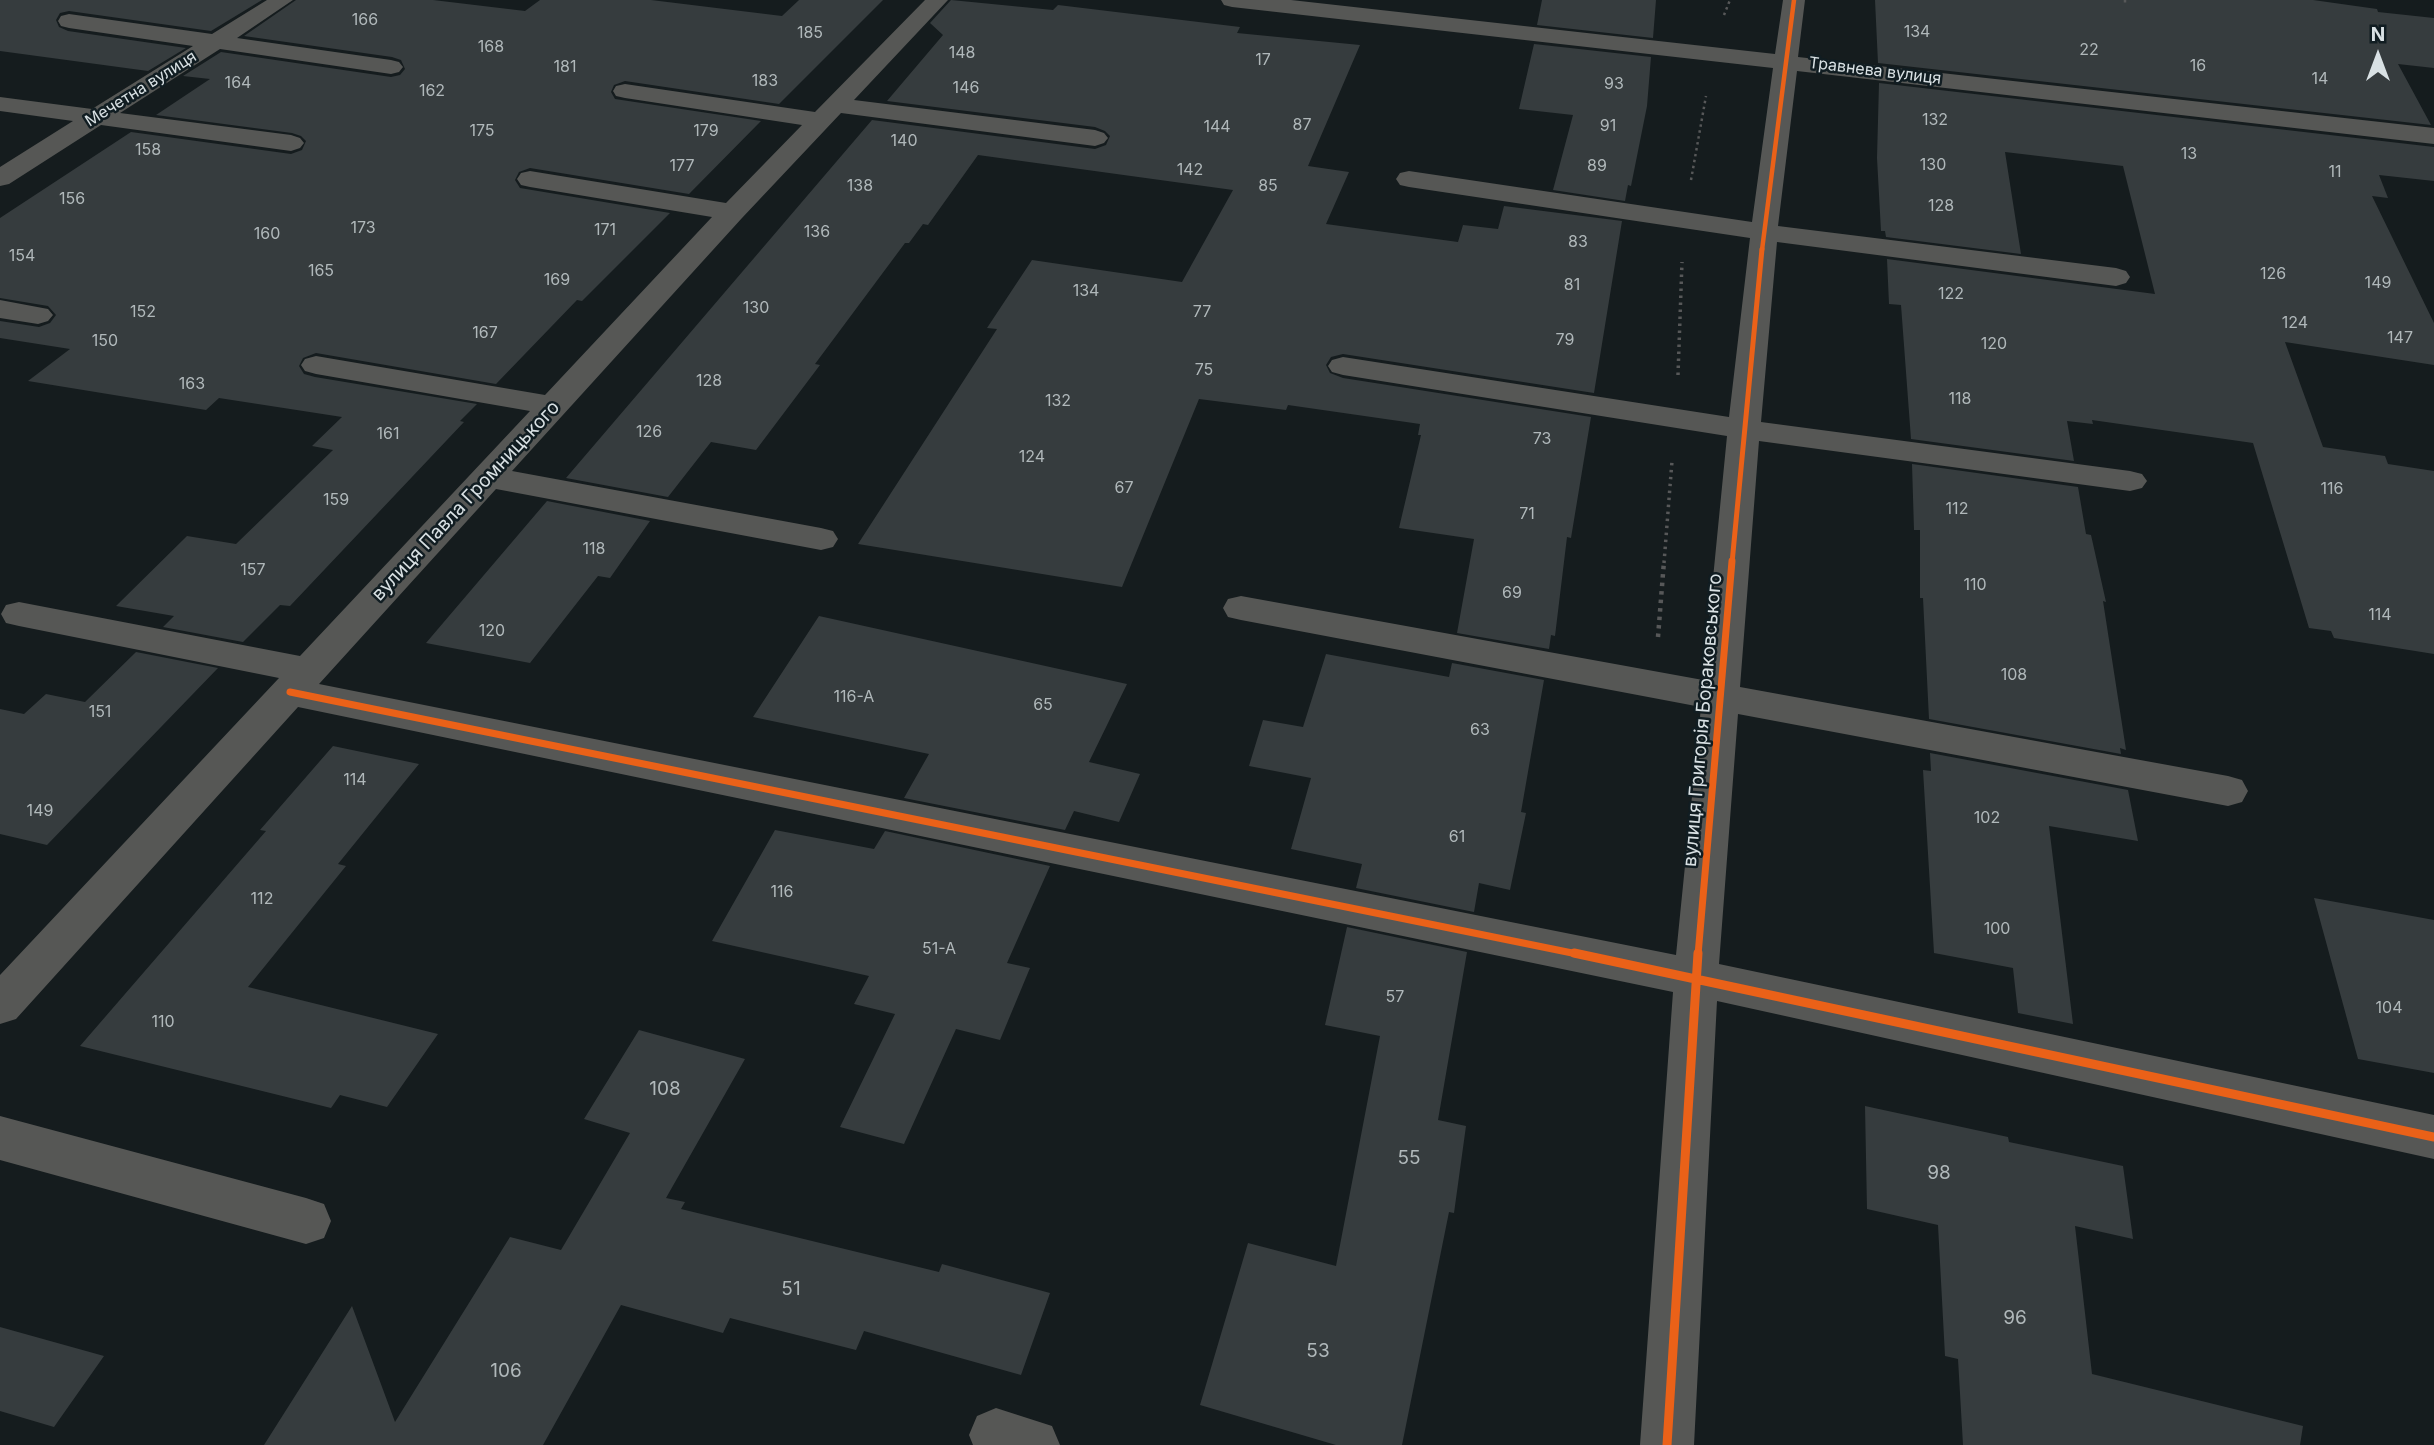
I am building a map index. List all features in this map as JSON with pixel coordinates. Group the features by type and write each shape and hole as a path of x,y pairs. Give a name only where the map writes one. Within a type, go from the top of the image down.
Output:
{"street":[{"name":"Мечетна вулиця","path":"0,178 282,0"},
{"name":"вулиця Павла Громницького","path":"0,1005 732,212 937,0"},
{"name":"Травнева вулиця","path":"1232,0 2434,136"},
{"name":"вулиця Григорія Бораковського","path":"1667,1445 1696,978 1744,429 1764,232 1794,0"},
{"path":"69,21 391,66"},
{"path":"625,91 1095,138"},
{"path":"0,104 291,143"},
{"path":"1409,178 1764,232 2116,277"},
{"path":"530,179 732,212"},
{"path":"0,309 38,316"},
{"path":"316,365 554,406"},
{"path":"1343,366 1744,429 2130,481"},
{"path":"488,477 821,539"},
{"path":"1241,608 2228,791"},
{"path":"19,614 300,682 2434,1137"},
{"path":"0,1138 306,1221"}],"path":[{"path":"1648,682 1659,630 1681,342 1683,220 1719,28 1730,0"}],"building":[{"path":"0,0 262,0 211,31 69,11 60,13 56,20 59,27 68,31 186,48 148,71 0,51"},
{"path":"296,0 433,0 525,11 540,0 651,0 782,16 799,0 883,0 779,104 625,81 614,85 611,92 615,99 761,121 689,194 530,168 519,172 515,180 520,188 670,213 582,301 577,300 496,384 316,353 303,358 299,366 304,374 315,377 477,404 460,421 464,422 290,606 280,605 243,642 163,627 174,616 116,606 187,536 236,544 333,450 312,446 342,417 219,398 206,410 28,381 70,349 0,338 0,321 39,327 50,323 56,315 48,306 0,298 0,218 131,132 291,154 302,150 306,141 292,133 156,115 210,79 183,76 221,52 391,77 400,75 405,69 401,60 392,57 244,36"},
{"path":"951,0 1053,10 1058,5 1240,27 1237,33 1360,45 1308,166 1349,172 1326,224 1458,242 1463,225 1498,229 1504,206 1622,221 1594,393 1343,354 1331,357 1326,365 1330,373 1343,378 1591,417 1571,538 1567,537 1555,636 1551,635 1549,649 1457,633 1474,539 1399,528 1421,435 1418,435 1420,424 1288,405 1286,410 1199,399 1122,587 858,544 997,329 987,328 1032,260 1182,282 1233,190 978,155 928,225 923,224 909,243 905,243 815,364 820,365 756,450 711,442 668,497 566,478 872,120 1095,149 1106,145 1110,136 1095,127 887,101 943,35 930,23"},
{"path":"1542,0 1656,0 1653,38 1537,25"},
{"path":"1875,0 2313,0 2377,9 2378,12 2434,18 2434,68 2398,64 2431,125 1878,63"},
{"path":"1534,44 1651,57 1647,106 1631,186 1628,185 1625,201 1553,190 1573,115 1519,109"},
{"path":"1879,83 2434,147 2434,181 2379,175 2388,198 2372,196 2434,323 2434,365 2285,342 2323,447 2385,456 2388,464 2434,471 2434,654 2334,638 2331,631 2309,628 2253,443 2092,420 2093,424 2067,421 2074,461 1911,439 1901,305 1889,304 1887,259 2155,294 2123,166 2005,152 2021,254 1886,237 1885,231 1881,231 1877,158"},
{"path":"1912,464 2078,487 2086,534 2091,535 2106,602 2103,601 2126,750 2120,748 2121,754 1929,719 1923,598 1920,598 1920,530 1914,530"},
{"path":"547,501 650,521 610,578 598,576 530,663 426,643"},
{"path":"819,616 1127,684 1089,762 1140,774 1119,822 1074,811 1065,830 904,798 929,754 753,717"},
{"path":"136,652 218,668 47,845 0,834 0,709 24,714 46,694 85,702"},
{"path":"1326,654 1449,677 1452,663 1544,680 1521,812 1526,813 1510,890 1479,883 1474,912 1356,888 1362,864 1291,849 1311,778 1249,766 1263,720 1303,727"},
{"path":"333,746 419,764 338,864 346,866 248,987 438,1034 387,1107 340,1095 331,1108 80,1046 266,831 260,830"},
{"path":"1930,753 2128,790 2138,841 2049,826 2073,1024 2018,1013 2013,968 1934,953 1923,770 1931,771"},
{"path":"775,830 874,849 885,831 1050,866 1007,963 1030,968 1000,1040 956,1029 904,1144 840,1127 895,1014 854,1004 869,976 712,941"},
{"path":"2314,898 2434,920 2434,1073 2358,1059"},
{"path":"1347,927 1467,952 1438,1120 1466,1126 1454,1213 1449,1212 1402,1445 1336,1445 1200,1405 1248,1243 1336,1266 1380,1036 1325,1025"},
{"path":"639,1030 745,1059 666,1198 685,1202 681,1209 939,1272 942,1264 1050,1293 1021,1375 864,1331 856,1350 730,1318 723,1333 621,1305 543,1445 264,1445 352,1306 395,1422 510,1237 561,1250 630,1133 584,1119"},
{"path":"1865,1106 2008,1137 2009,1142 2123,1166 2133,1239 2075,1226 2092,1374 2303,1426 2300,1445 1963,1445 1958,1359 1945,1356 1938,1225 1867,1209"},
{"path":"0,1327 104,1356 54,1427 0,1411"}],"cycle path":[{"path":"1667,1445 1696,978 1744,429 1764,232 1794,0"},
{"path":"290,692 1696,978 2434,1137"}]}
